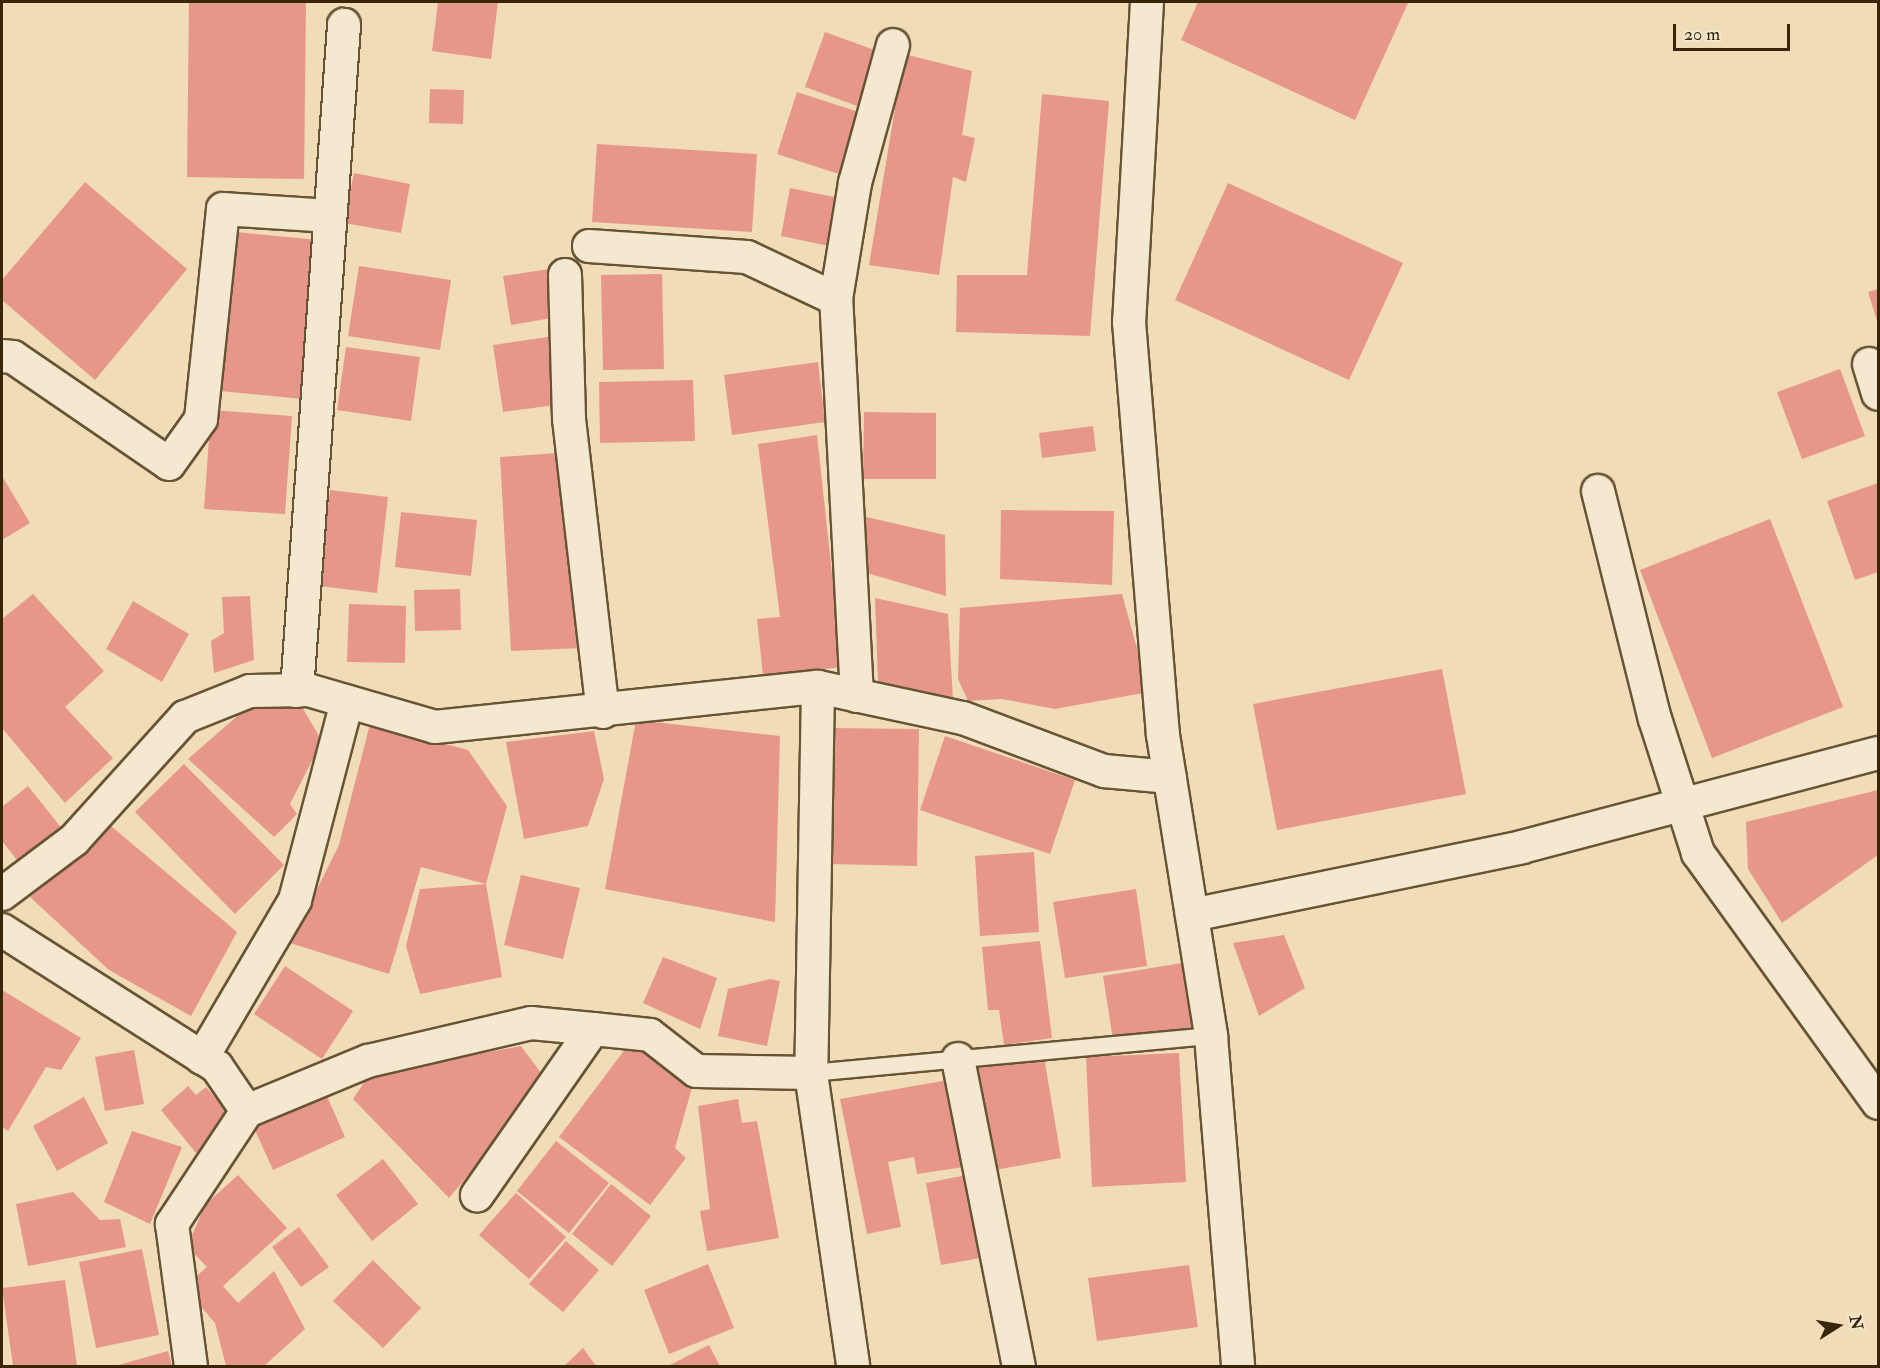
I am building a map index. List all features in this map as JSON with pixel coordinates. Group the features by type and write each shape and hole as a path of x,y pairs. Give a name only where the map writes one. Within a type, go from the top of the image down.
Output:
{"street":[{"path":"1147,2 1129,322 1170,777 1211,1036 1238,1366"},
{"path":"297,691 344,25"},
{"path":"857,696 836,299 855,183 893,45"},
{"path":"2,356 13,357 169,464 201,419 223,209 330,216"},
{"path":"589,246 747,257 836,299"},
{"path":"565,275 569,419 603,712"},
{"path":"1869,364 1878,394"},
{"path":"1598,491 1655,719 1698,853 1878,1103"},
{"path":"2,894 74,840 186,717 250,691 297,691 347,702 435,727 603,712 818,687 963,718 1104,771 1170,777"},
{"path":"818,687 811,1073 854,1366"},
{"path":"202,1058 296,900 347,702"},
{"path":"1192,915 1684,807 1878,753"},
{"path":"2,930 217,1067 247,1111"},
{"path":"191,1366 172,1224 247,1111 380,1058 531,1023 650,1035 696,1071 811,1073"},
{"path":"477,1195 593,1029"},
{"path":"958,1059 1019,1366"}],"lane":[{"path":"811,1073 1211,1036"}],"building":[{"path":"189,2 306,2 304,179 187,177"},
{"path":"438,2 498,2 491,59 432,51"},
{"path":"1198,2 1408,3 1355,120 1181,40"},
{"path":"825,32 880,52 860,107 805,87"},
{"path":"904,54 972,71 962,135 975,138 966,182 953,177 939,275 869,265"},
{"path":"430,89 464,90 463,124 429,123"},
{"path":"797,92 865,114 845,176 777,154"},
{"path":"1042,94 1109,101 1090,336 956,332 957,275 1027,275"},
{"path":"597,144 757,154 752,232 592,222"},
{"path":"354,173 410,184 401,233 344,223"},
{"path":"85,182 187,269 95,380 2,300 2,280"},
{"path":"1228,183 1403,263 1349,380 1175,300"},
{"path":"790,188 839,198 829,246 781,236"},
{"path":"236,232 318,240 302,399 220,391"},
{"path":"359,266 451,280 440,350 348,336"},
{"path":"550,269 558,317 511,325 503,276"},
{"path":"662,274 664,369 603,370 601,275"},
{"path":"1878,289 1878,324 1868,292"},
{"path":"561,335 571,403 503,412 493,345"},
{"path":"346,347 420,357 411,421 337,410"},
{"path":"818,362 825,422 732,435 724,375"},
{"path":"1840,369 1865,436 1802,459 1777,392"},
{"path":"693,380 695,441 600,443 599,382"},
{"path":"211,410 292,416 285,514 204,509"},
{"path":"864,412 936,413 936,479 863,479"},
{"path":"1093,426 1096,451 1042,458 1039,433"},
{"path":"817,435 842,667 763,676 757,619 780,617 758,444"},
{"path":"572,452 582,648 511,651 500,457"},
{"path":"2,476 30,523 2,540"},
{"path":"1878,483 1878,572 1855,580 1827,501"},
{"path":"330,490 388,497 377,593 319,586"},
{"path":"1001,510 1114,511 1112,585 1000,579"},
{"path":"401,512 477,520 471,576 395,567"},
{"path":"858,515 945,535 946,596 860,571"},
{"path":"1770,519 1843,707 1712,758 1640,570"},
{"path":"460,589 461,630 415,631 414,590"},
{"path":"33,594 104,671 65,707 113,758 65,803 2,728 2,619"},
{"path":"1122,594 1149,692 1055,709 1002,699 968,701 958,679 960,608"},
{"path":"250,596 254,660 214,673 211,641 224,633 222,597"},
{"path":"875,598 948,614 953,700 878,682"},
{"path":"133,601 189,634 162,682 106,649"},
{"path":"349,604 406,606 405,663 347,662"},
{"path":"1442,669 1466,794 1277,830 1253,704"},
{"path":"250,705 302,707 322,741 290,804 297,814 274,837 188,759"},
{"path":"636,720 780,736 775,922 605,889"},
{"path":"370,724 468,750 507,806 486,884 421,867 389,974 290,943 339,845"},
{"path":"833,728 919,729 917,866 830,864"},
{"path":"594,731 604,779 588,826 524,839 506,742"},
{"path":"945,736 1075,780 1050,854 920,810"},
{"path":"184,764 284,865 235,914 135,812"},
{"path":"28,786 63,830 20,864 2,841 2,807"},
{"path":"1878,790 1878,855 1782,923 1748,869 1746,822"},
{"path":"111,826 237,932 191,1016 109,970 30,897"},
{"path":"1034,852 1039,932 980,936 975,856"},
{"path":"521,875 580,888 563,959 504,945"},
{"path":"486,884 502,977 420,994 406,946 420,889"},
{"path":"1136,889 1147,966 1065,978 1053,902"},
{"path":"1284,935 1305,988 1259,1016 1233,943"},
{"path":"1040,941 1052,1038 1004,1045 999,1010 988,1010 982,947"},
{"path":"663,957 717,978 700,1029 643,1003"},
{"path":"1188,962 1199,1026 1113,1040 1103,976"},
{"path":"285,966 353,1011 322,1059 254,1014"},
{"path":"770,979 780,981 767,1046 718,1036 728,989"},
{"path":"2,990 81,1038 61,1070 46,1067 8,1131 2,1127"},
{"path":"632,1040 693,1084 675,1148 686,1158 650,1205 559,1137"},
{"path":"521,1046 547,1081 449,1198 353,1099 369,1075"},
{"path":"134,1050 144,1104 105,1111 95,1057"},
{"path":"1179,1053 1186,1182 1092,1187 1086,1057"},
{"path":"1044,1057 1061,1158 989,1171 972,1069"},
{"path":"948,1080 964,1167 917,1174 914,1157 888,1162 901,1227 867,1234 840,1099"},
{"path":"188,1086 196,1095 206,1087 234,1120 196,1153 161,1110"},
{"path":"326,1094 345,1137 273,1170 254,1128"},
{"path":"84,1097 108,1143 57,1171 33,1126"},
{"path":"738,1099 742,1123 757,1121 779,1238 707,1251 700,1211 710,1209 698,1106"},
{"path":"132,1131 182,1147 150,1224 104,1202"},
{"path":"556,1141 609,1183 569,1233 517,1191"},
{"path":"383,1159 418,1204 372,1241 336,1195"},
{"path":"972,1174 986,1257 941,1265 926,1183"},
{"path":"238,1175 287,1228 223,1286 238,1303 274,1271 305,1329 264,1366 226,1366 215,1323 184,1287 207,1267 187,1246 206,1204"},
{"path":"611,1184 651,1216 612,1266 572,1234"},
{"path":"73,1192 100,1220 120,1219 126,1247 28,1266 16,1204"},
{"path":"516,1193 566,1237 529,1279 479,1235"},
{"path":"299,1227 329,1267 301,1287 272,1247"},
{"path":"566,1241 599,1270 563,1312 529,1284"},
{"path":"142,1249 159,1335 96,1348 79,1262"},
{"path":"373,1260 421,1308 383,1348 333,1301"},
{"path":"708,1264 734,1328 669,1354 644,1290"},
{"path":"1189,1265 1198,1327 1097,1341 1088,1278"},
{"path":"65,1280 77,1366 13,1366 2,1288"},
{"path":"709,1345 720,1366 668,1366"},
{"path":"583,1348 596,1366 564,1366"},
{"path":"168,1351 172,1366 115,1366"}]}
